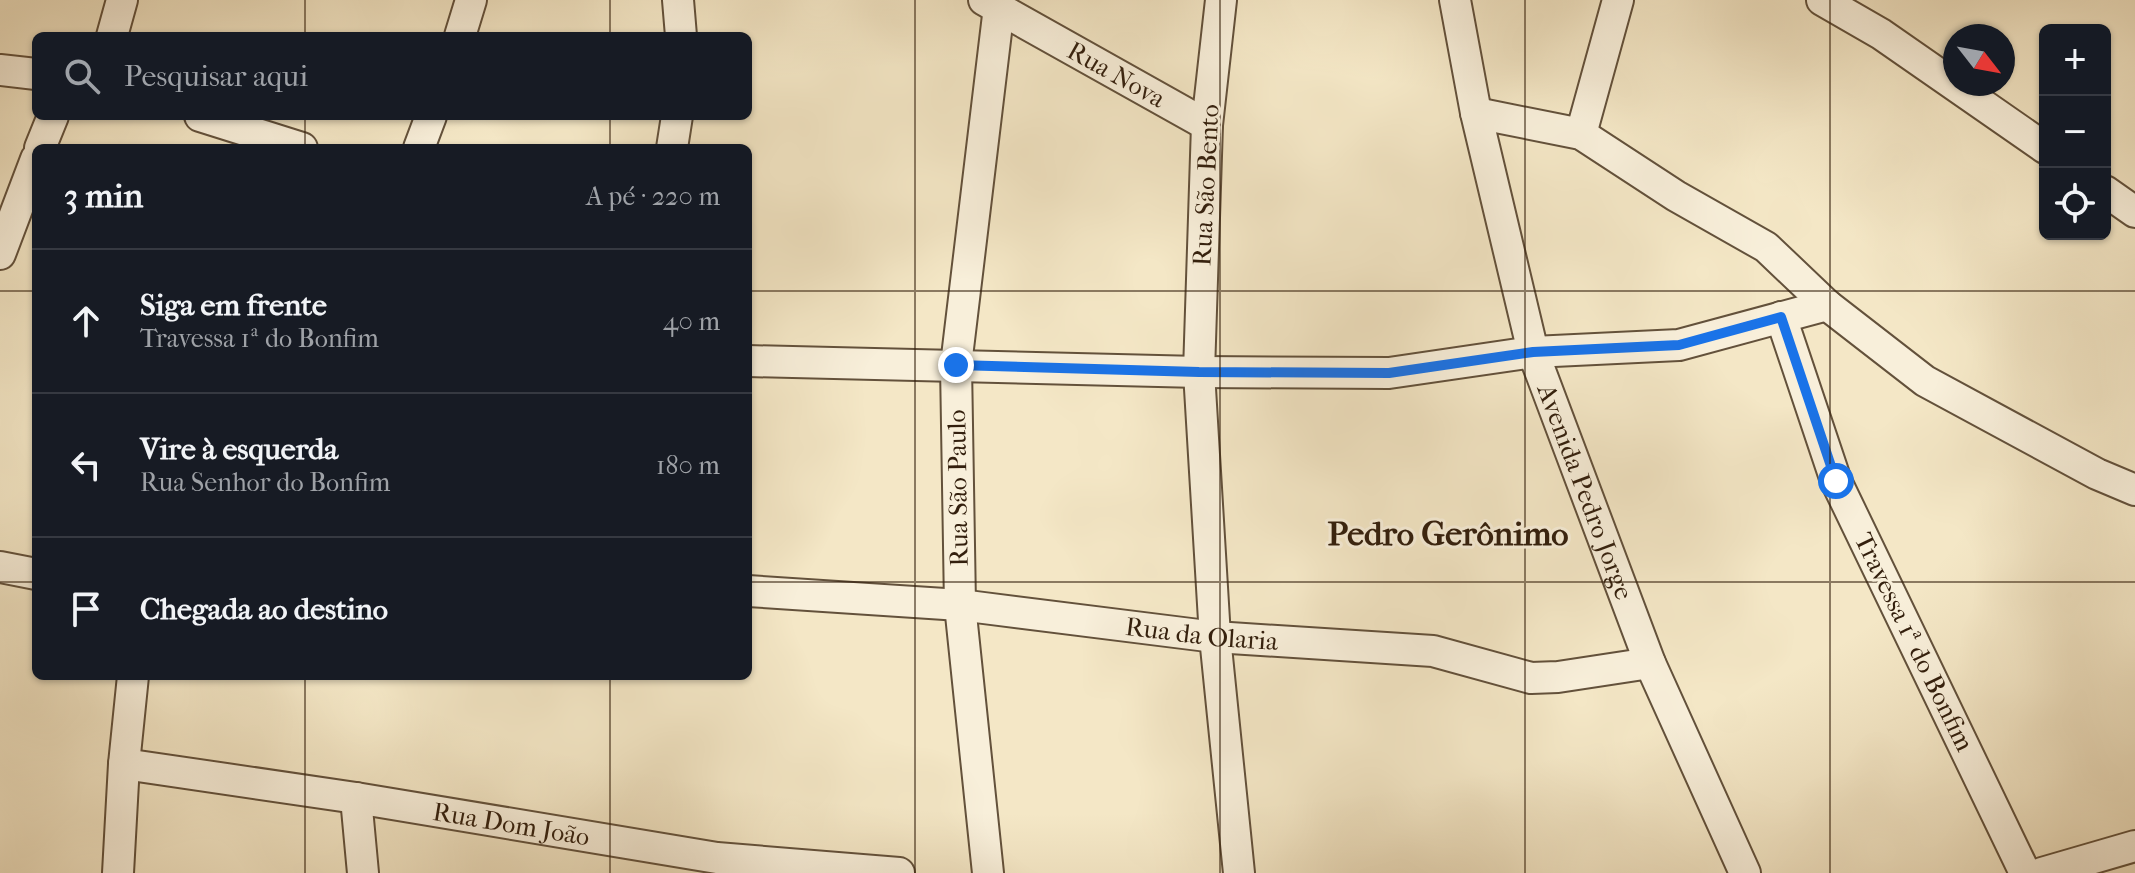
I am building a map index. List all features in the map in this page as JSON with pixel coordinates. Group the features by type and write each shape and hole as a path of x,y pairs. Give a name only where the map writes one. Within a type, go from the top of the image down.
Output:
{"street":[{"path":"113,32 122,0"},
{"path":"461,32 471,0"},
{"path":"678,0 681,32"},
{"name":"Rua São Bento","path":"1221,0 1207,125 1199,372 1215,637 1239,873"},
{"name":"Avenida Pedro Jorge","path":"1455,0 1476,113 1533,352 1650,663 1745,873"},
{"path":"1581,134 1618,0"},
{"path":"1822,0 1881,34 2039,144"},
{"name":"Rua Nova","path":"992,4 1207,125"},
{"name":"Rua São Paulo","path":"988,873 960,605 956,365 992,4"},
{"path":"0,70 32,74"},
{"path":"1476,113 1581,134 1676,196 1766,247 1827,305 1925,381 2097,474 2135,490"},
{"path":"42,144 51,120"},
{"path":"213,120 289,144"},
{"path":"420,144 430,120"},
{"path":"673,144 676,120"},
{"path":"0,254 32,170"},
{"path":"2111,195 2135,212"},
{"path":"752,361 1199,372 1389,373 1533,352 1679,345 1827,305"},
{"name":"Travessa 1ª do Bonfim","path":"1781,317 1836,481 2025,873"},
{"path":"0,567 32,573"},
{"name":"Rua da Olaria","path":"752,591 960,605 1215,637 1433,651 1531,678 1650,663"},
{"path":"118,873 133,680"},
{"name":"Rua Dom João","path":"124,764 356,798 717,866 899,873"},
{"path":"356,798 363,873"},
{"path":"2042,873 2135,846"}],"district":[{"name":"Pedro Gerônimo","path":"1448,534"}],"route":[{"path":"956,365 1199,372 1389,373 1533,352 1679,345 1781,317 1836,481"}]}
